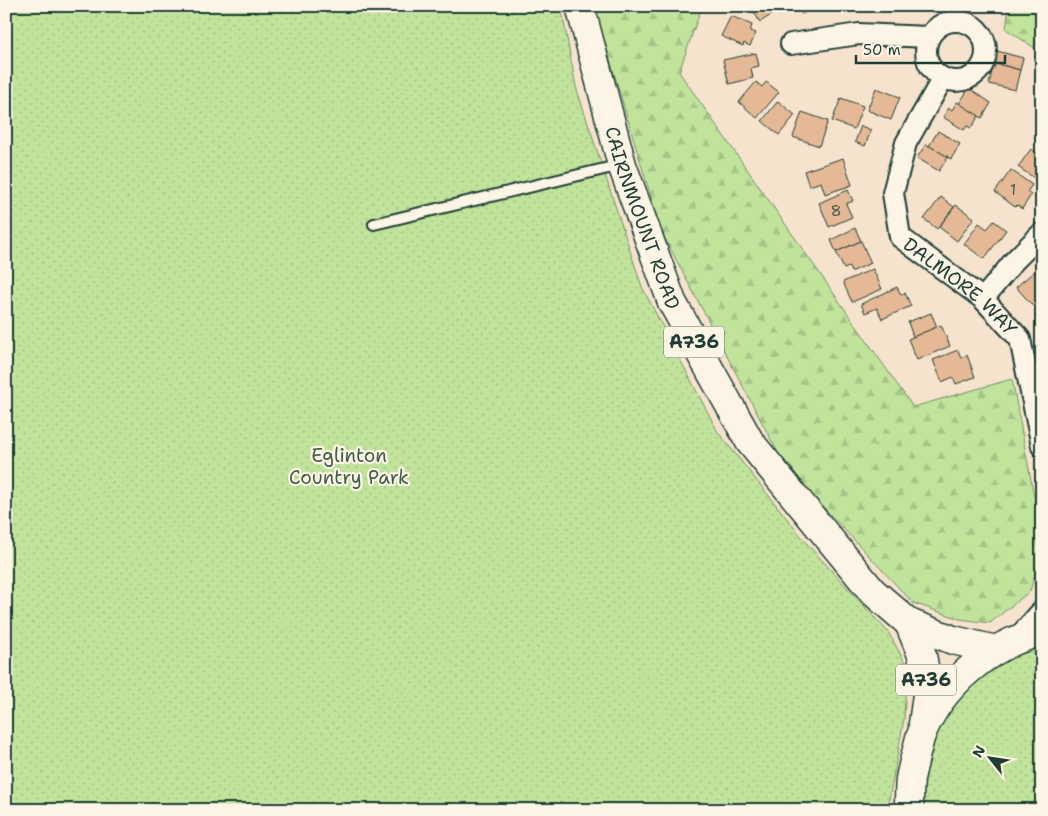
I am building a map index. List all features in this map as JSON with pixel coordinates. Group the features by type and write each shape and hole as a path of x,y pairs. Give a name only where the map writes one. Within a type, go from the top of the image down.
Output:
{"main road":[{"name":"CAIRNMOUNT ROAD","path":"580,6 622,164 672,302 750,442 872,591 909,623 953,640 1006,645"},
{"name":"CAIRNMOUNT ROAD","path":"909,623 922,655 928,688 921,738"},
{"path":"909,810 910,779 921,738 934,710 961,676 1006,645 1027,635 1042,632"}],"street":[{"path":"948,21 962,21 972,25 982,34 986,44 985,58 981,68 972,76 962,80 952,81 943,78 934,72 928,64 925,53 928,37 939,26 948,21"},
{"path":"791,44 859,34 928,37"},
{"name":"DALMORE WAY","path":"943,78 906,143 893,193 900,237 983,299 1020,339 1036,388 1042,446"},
{"path":"983,299 1014,261 1042,233"},
{"path":"1006,645 1042,612"}],"lane":[{"path":"374,224 622,164"}],"green space":[{"name":"Eglinton Country Park","path":"6,6 561,6 576,87 642,287 718,432 808,545 888,632 907,666 904,719 886,810 6,810"},
{"path":"594,6 702,6 679,72 913,407 1012,379 1042,539 1042,552 1030,591 990,623 960,619 913,603 785,466 661,231"},
{"path":"1009,6 1042,6 1042,53 1006,29"},
{"path":"1042,645 1042,810 922,810 927,763 940,725 958,700 982,675 1014,656"}],"building":[{"path":"750,6 783,6 784,7 760,22"},
{"path":"799,6 818,6 819,9 801,14"},
{"path":"731,16 752,25 750,31 756,33 750,46 744,43 743,46 721,36"},
{"path":"997,51 1023,58 1020,70 994,63"},
{"path":"756,53 759,66 751,68 753,78 729,84 723,60"},
{"path":"994,63 1020,70 1015,90 989,84"},
{"path":"756,82 762,87 766,82 779,92 757,118 739,102"},
{"path":"876,88 900,97 891,120 867,110"},
{"path":"969,88 991,103 982,118 959,104"},
{"path":"841,98 863,106 854,129 832,121"},
{"path":"778,101 795,115 779,135 762,121"},
{"path":"957,102 979,116 971,128 967,126 964,130 943,117 949,108 952,110"},
{"path":"802,112 828,121 819,146 793,137"},
{"path":"861,126 871,130 865,146 855,142"},
{"path":"938,131 960,144 951,159 929,146"},
{"path":"926,144 948,157 939,171 917,158"},
{"path":"1031,149 1042,156 1042,177 1039,181 1018,167"},
{"path":"843,158 852,185 825,194 821,182 809,186 804,171"},
{"path":"1011,170 1032,185 1027,192 1031,195 1022,209 1017,205 1015,207 995,192"},
{"path":"848,190 853,201 846,204 852,217 829,227 819,203"},
{"path":"941,197 954,207 937,229 924,219"},
{"path":"956,205 974,218 957,241 939,227"},
{"path":"994,221 1006,230 984,259 964,244 979,223 987,229"},
{"path":"855,228 861,241 836,252 831,240"},
{"path":"861,241 871,263 851,272 849,267 844,269 836,252"},
{"path":"873,269 882,289 852,302 843,282"},
{"path":"1035,271 1042,279 1042,299 1033,306 1016,287"},
{"path":"897,287 901,295 905,293 911,306 882,319 877,308 865,313 861,304"},
{"path":"1042,310 1042,323 1035,316"},
{"path":"931,313 937,327 913,337 908,322"},
{"path":"941,325 950,346 917,360 908,339"},
{"path":"958,350 961,358 967,355 975,377 956,384 953,377 942,382 933,360"}]}
